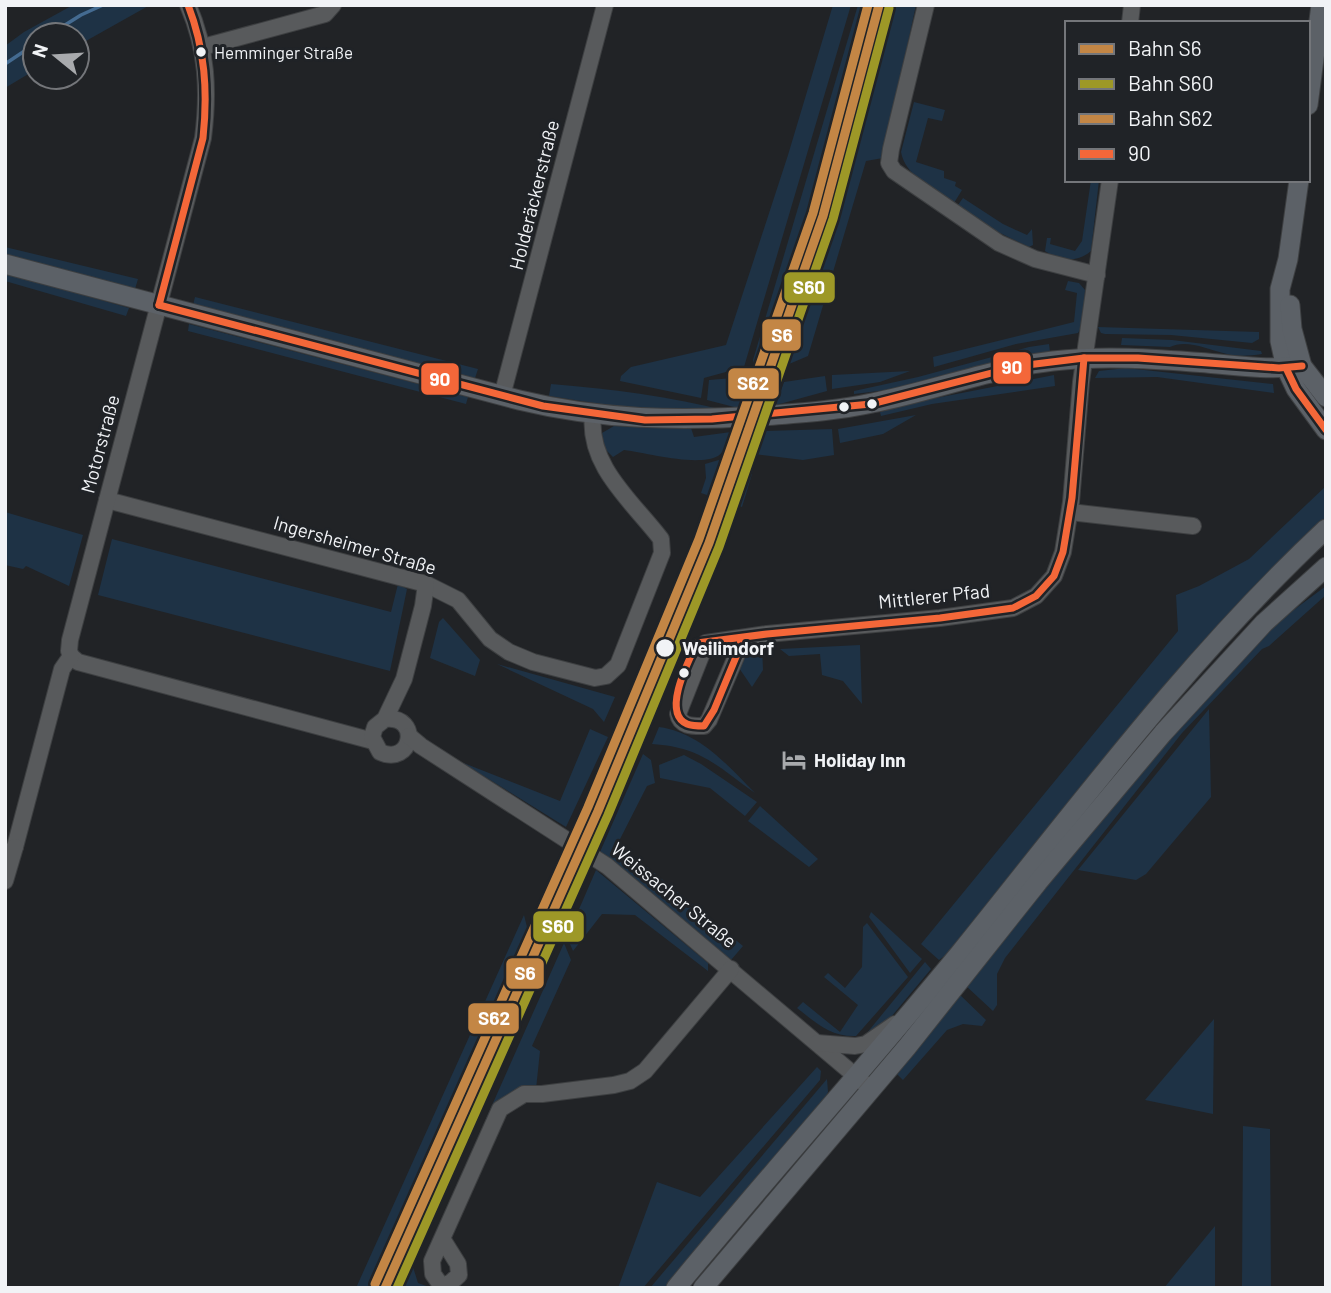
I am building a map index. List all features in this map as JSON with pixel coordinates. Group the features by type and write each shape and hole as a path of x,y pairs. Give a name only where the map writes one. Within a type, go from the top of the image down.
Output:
{"main road":[{"path":"1310,90 1321,5"},
{"path":"1299,182 1288,259 1296,389 1326,430"},
{"path":"5,264 549,408 645,420 799,414 871,404 1019,366 1084,358 1138,358 1294,367 1326,397"},
{"path":"676,1288 906,1017 1233,620 1326,529"},
{"path":"703,1288 871,1090 1046,872 1163,733 1264,623 1326,567"}],"street":[{"name":"Motorstraße","path":"5,881 13,821 62,669 71,656 70,640 203,138 207,94 203,47 188,5"},
{"path":"203,47 302,13 325,14 332,5"},
{"name":"Holderäckerstraße","path":"502,396 605,5"},
{"path":"926,5 891,149 890,163 894,171 999,243 1035,259 1097,275"},
{"name":"Mittlerer Pfad","path":"740,638 741,645 709,720 704,726 684,724 678,714 706,643 740,638 840,626 940,618 1013,608 1036,596 1054,576 1063,552 1070,512 1084,358 1110,182"},
{"name":"Ingersheimer Straße","path":"107,500 426,584 458,600 489,639 509,652 533,662 595,678 606,676 618,665 662,553 661,539 604,469 593,441 593,414"},
{"path":"1070,512 1193,526"},
{"path":"404,679 407,729 403,751 396,755 385,755 376,749 378,729 404,679 426,584"},
{"path":"71,656 78,662 330,728 378,729 397,719 407,729"},
{"name":"Weissacher Straße","path":"407,729 421,746 607,866 871,1090"},
{"name":"Weissacher Straße","path":"403,751 459,769"},
{"path":"443,1240 500,1110 524,1094 542,1094 630,1081 645,1071 731,969"},
{"path":"817,1043 855,1046 866,1044 906,1017"}],"shaded area":[{"path":"73,5 150,5 91,38 91,21 44,21"},
{"path":"833,5 851,5 744,367 704,378 701,398 620,381 621,376 631,367 726,345 788,155"},
{"path":"858,5 868,5 831,147 757,382 753,360"},
{"path":"887,5 916,5 883,158 866,161 808,356 782,367 778,362"},
{"path":"21,34 21,78 5,88 5,46"},
{"path":"914,102 945,110 942,121 928,118 916,162 944,171 944,178 956,182 955,186 962,190 954,203 922,181 904,161 901,152"},
{"path":"1091,182 1099,182 1091,251 1074,259 1062,259 1045,251 1047,238 1051,238 1050,244 1075,251 1082,241"},
{"path":"963,198 1003,224 1027,235 1032,229 1033,245 1029,247 996,231 958,205"},
{"path":"5,247 138,279 135,289 5,256"},
{"path":"5,273 129,308 126,316 5,281"},
{"path":"1068,281 1079,283 1085,290 1083,324 1078,333 1016,344 934,367 933,357 1074,322 1077,293 1065,290"},
{"path":"195,297 478,369 475,378 193,305"},
{"path":"189,324 468,397 466,404 188,331"},
{"path":"1098,327 1259,332 1259,339 1252,343 1171,335 1105,334 1101,333"},
{"path":"1122,338 1172,340 1261,351 1262,354 1233,355 1189,344 1170,347 1121,345"},
{"path":"1049,344 1050,352 887,390 854,394 854,391"},
{"path":"1126,368 1273,384 1274,393 1157,377 1095,378 1099,371"},
{"path":"910,371 880,382 832,389 832,375"},
{"path":"1054,375 1055,386 932,404 881,416 880,412 931,399"},
{"path":"825,376 827,391 776,405 784,382"},
{"path":"745,377 745,391 738,408 707,400 709,380"},
{"path":"551,384 640,394 727,411 633,409 549,396"},
{"path":"916,415 883,434 840,443 838,429"},
{"path":"614,426 691,428 694,437 731,432 723,451 709,459 685,460 624,450 613,457 605,449 602,433"},
{"path":"832,429 834,455 803,460 754,454 752,474 742,507 731,503 753,444 756,444 766,431"},
{"path":"735,432 738,433 716,498 701,493 706,478 705,464 722,459"},
{"path":"1326,486 1326,520 960,944 939,960 921,944 1178,631 1176,595 1199,586 1249,559"},
{"path":"5,512 83,535 69,586 26,566 23,569 5,565"},
{"path":"112,539 391,612 398,584 407,589 390,671 98,595"},
{"path":"1326,586 1326,595 1269,646 1262,649 1182,733 1005,958 997,974 997,1005 993,1011 965,985 1187,716 1276,623"},
{"path":"443,618 480,660 475,676 430,658 439,622"},
{"path":"860,645 862,704 843,681 822,675 820,654 789,656 780,649"},
{"path":"743,647 762,647 763,670 752,687 737,665"},
{"path":"497,664 615,697 604,722 593,709"},
{"path":"1209,709 1211,797 1146,874 1136,880 1078,870"},
{"path":"659,727 674,730 700,743 723,761 755,793 719,766 696,754 652,744"},
{"path":"590,729 608,737 566,827 461,762 560,801"},
{"path":"643,754 651,760 655,783 647,786 618,843 743,946 731,960 600,852"},
{"path":"684,755 757,802 745,816 710,788 660,778 659,765"},
{"path":"760,806 818,859 809,867 748,821"},
{"path":"583,861 586,863 575,895 413,1267 418,1283 432,1288 391,1288"},
{"path":"596,870 708,963 708,971 635,915 602,914 573,951 567,937"},
{"path":"871,912 922,959 910,973 869,917"},
{"path":"524,915 530,939 375,1288 356,1288"},
{"path":"867,923 908,977 856,1036 847,1036 824,1028 797,1008 803,1002 840,1032 858,1005 824,977 828,973 845,988 862,967 863,927"},
{"path":"564,943 571,960 532,1046 540,1051 536,1089 490,1123 485,1121"},
{"path":"925,962 931,969 881,1029 862,1039"},
{"path":"958,993 986,1020 982,1026 963,1024 947,1030 903,1080 896,1073"},
{"path":"1214,1019 1213,1114 1145,1100"},
{"path":"817,1067 821,1071 820,1080 643,1288 618,1288 657,1182 700,1197"},
{"path":"827,1079 828,1092 823,1103 669,1288 650,1288"},
{"path":"1243,1126 1270,1129 1271,1288 1242,1288"},
{"path":"1215,1226 1215,1288 1164,1288"}],"waterway":[{"path":"71,21 103,5"},
{"path":"5,64 21,53"}],"rail line":[{"name":"S62","path":"375,1284 588,807 699,539 813,213 868,5"},
{"name":"S6","path":"385,1288 598,811 709,543 823,216 879,5"},
{"name":"S60","path":"397,1288 608,815 719,547 833,219 889,8"}],"transit line":[{"name":"90","path":"159,305 203,138 204,70 188,5"},
{"name":"90","path":"159,305 543,406 645,420 712,419 871,404 1019,366 1084,358 1138,358 1279,368 1302,366"},
{"name":"90","path":"697,643 1013,608 1036,596 1054,576 1063,552 1072,498 1084,358"},
{"name":"90","path":"1286,368 1296,389 1326,430"},
{"name":"90","path":"697,643 679,686 676,709 687,724 704,726 714,710 741,645 740,638"}],"place":[{"name":"Hemminger Straße","path":"201,52"},
{"name":"Weilimdorf","path":"665,648"},
{"name":"Holiday Inn","path":"794,760"}]}
